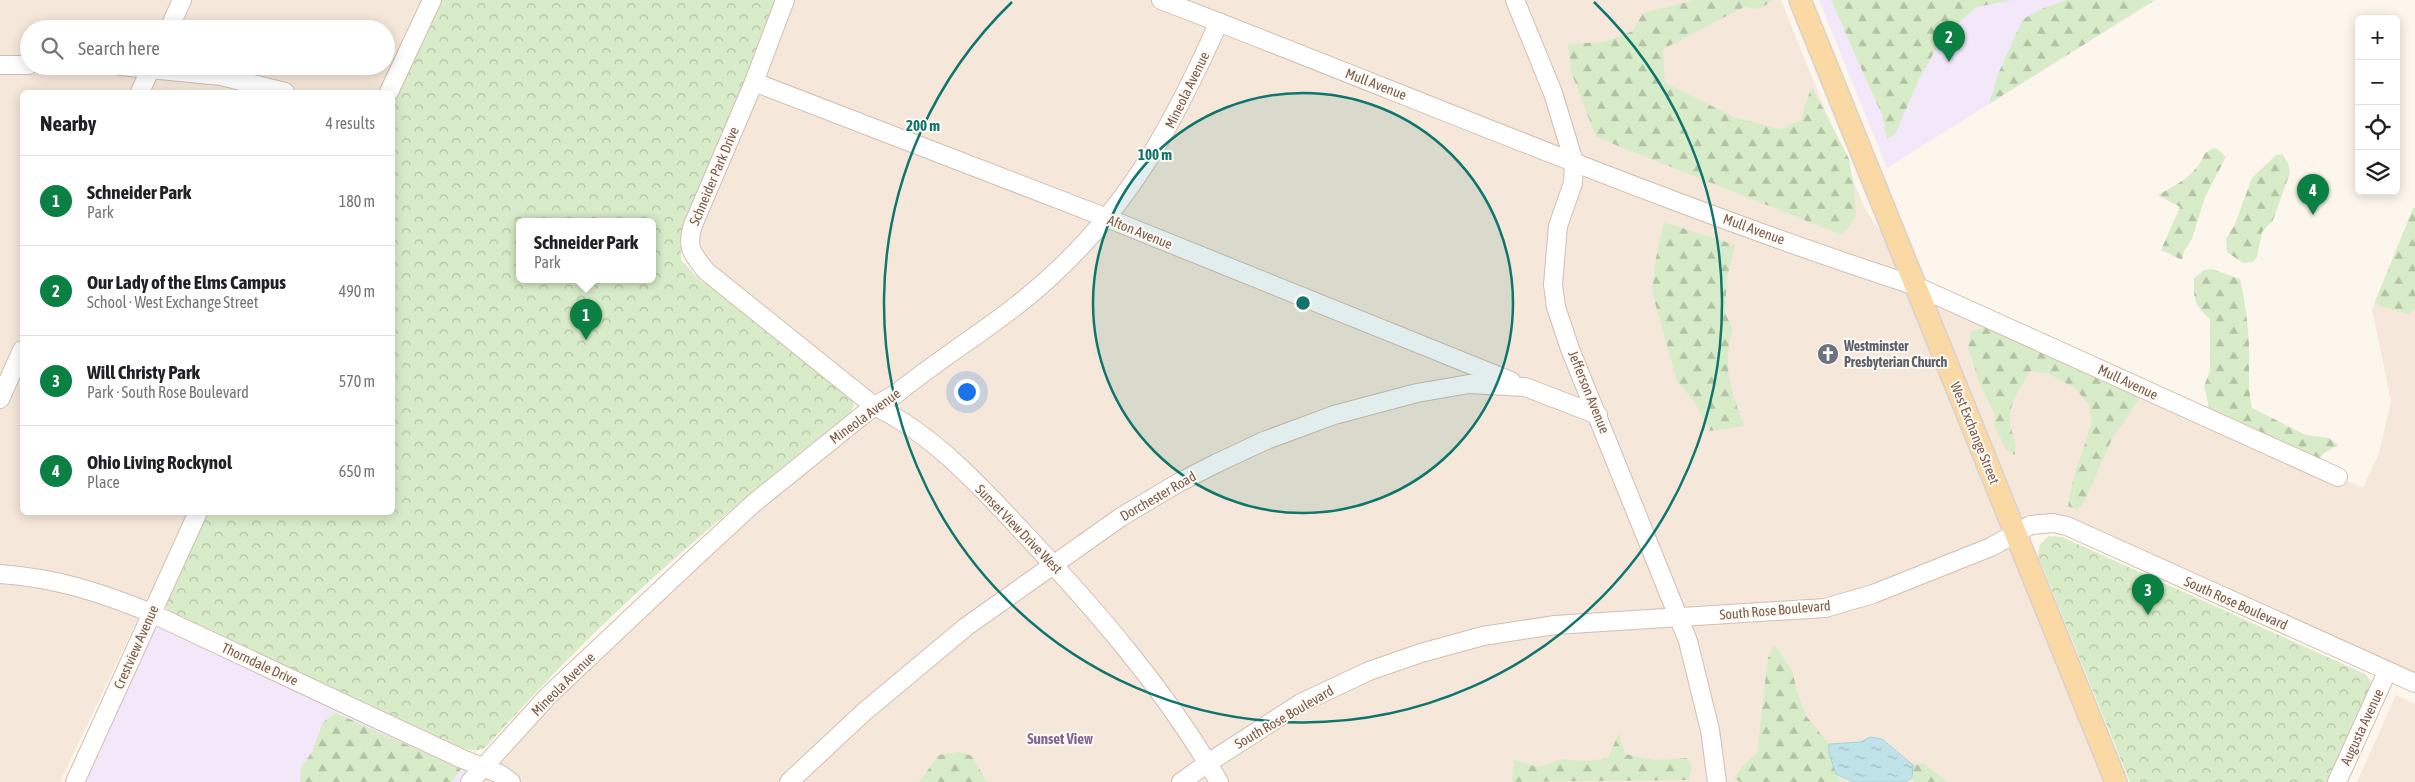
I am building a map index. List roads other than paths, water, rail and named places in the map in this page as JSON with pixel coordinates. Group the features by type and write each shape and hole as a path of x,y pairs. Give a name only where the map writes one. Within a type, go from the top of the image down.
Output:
{"main road":[{"name":"West Exchange Street","path":"1800,0 2116,782"}],"street":[{"path":"173,20 182,0"},
{"path":"390,90 432,0"},
{"name":"Schneider Park Drive","path":"771,323 706,272 689,247 693,225 754,82 785,0"},
{"name":"Mull Avenue","path":"1161,0 1574,162 1846,263 1916,286 2338,477"},
{"name":"Jefferson Avenue","path":"1515,0 1553,93 1574,162 1572,184 1558,226 1554,259 1554,296 1570,348 1688,641 1710,730 1717,782"},
{"name":"Mineola Avenue","path":"470,782 548,696 754,503 874,406 896,394 1025,298 1089,240 1145,166 1164,137 1218,22"},
{"path":"0,65 20,65"},
{"path":"141,90 148,75"},
{"path":"213,75 277,90"},
{"name":"Afton Avenue","path":"754,82 1107,218 1525,387"},
{"name":"Sunset View Drive West","path":"771,323 874,406 890,413 934,445 1006,512 1112,630 1196,742 1219,782"},
{"path":"0,399 20,354"},
{"name":"Dorchester Road","path":"789,782 924,660 975,620 1121,517 1178,483 1225,459 1334,415 1417,393 1469,384 1525,387 1598,415"},
{"name":"Crestview Avenue","path":"75,782 197,515"},
{"name":"South Rose Boulevard","path":"1181,782 1208,762 1301,704 1369,671 1421,653 1483,636 1555,625 1677,616 1804,610 1835,605 1873,594 2017,534 2041,522 2067,526 2415,683"},
{"name":"Thorndale Drive","path":"0,574 28,576 65,583 104,594 151,613 500,774 511,782"},
{"name":"Augusta Avenue","path":"2337,782 2387,672"}],"water":[{"path":"1870,737 1882,739 1913,765 1912,778 1905,782 1853,782 1836,774 1829,753 1829,744 1861,742"}],"place":[{"name":"Our Lady of the Elms Campus","path":"1949,62"},
{"name":"Ohio Living Rockynol","path":"2313,215"},
{"name":"Schneider Park","path":"586,340"},
{"name":"Westminster Presbyterian Church","path":"1828,354"},
{"name":"Will Christy Park","path":"2148,615"}],"district":[{"name":"Sunset View","path":"1060,738"}]}
